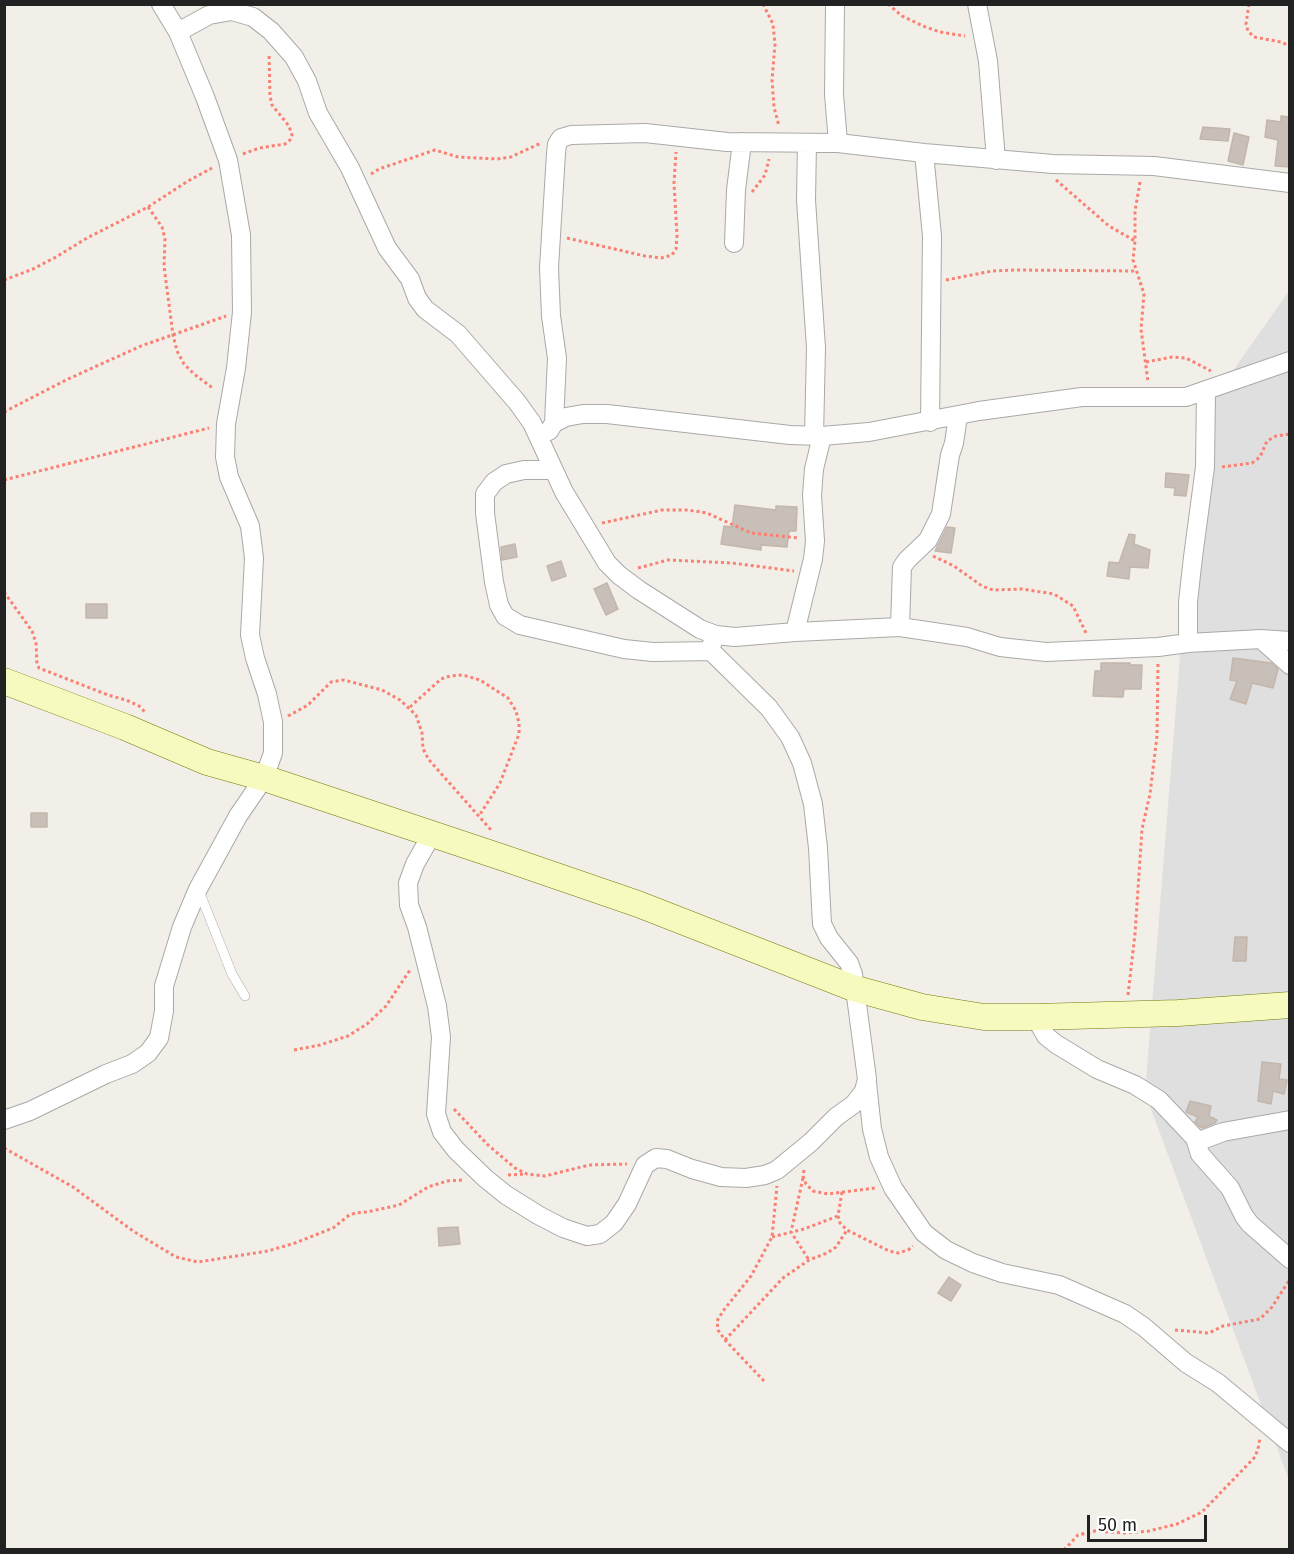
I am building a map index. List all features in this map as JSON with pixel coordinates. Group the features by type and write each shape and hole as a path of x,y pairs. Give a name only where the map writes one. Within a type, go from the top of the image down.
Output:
{"street":[{"path":"4,1120 132,1064 148,1053 159,1038 164,1011 164,986 182,927 198,889 238,816 264,778 273,753 273,722 250,635 253,548 250,526 229,477 225,456 226,424 242,312 241,235 228,160 178,32 161,4"},
{"path":"835,4 834,94 838,143"},
{"path":"977,4 984,36 993,106 996,160"},
{"path":"178,32 208,15 232,11 253,16 271,31 294,57 307,81 318,113 358,184 387,248 410,279 417,298 425,309 458,334 491,370 532,423 553,470 607,563 619,575 714,643 790,737 802,763 813,804 822,924 829,938 849,963 853,974 872,1129 879,1157 893,1188 924,1233 946,1250 973,1263 1002,1273 1059,1285 1125,1314 1186,1363 1218,1383 1290,1443"},
{"path":"554,423 556,358 549,294 550,235 557,144 561,138 571,135 645,133 727,142 838,143 996,160 1154,166 1290,183"},
{"path":"734,243 735,204 742,142"},
{"path":"795,632 815,541 812,495 818,436 816,348 806,200 807,142"},
{"path":"924,153 929,192 933,283 930,422"},
{"path":"542,447 554,423 566,417 583,414 608,414 790,435 818,436 869,432 1026,404 1082,397 1186,397 1290,361"},
{"path":"1188,643 1188,602 1205,467 1206,391"},
{"path":"900,627 901,575 907,560 928,540 941,514 958,416"},
{"path":"553,470 524,470 506,474 494,482 485,494 485,513 498,605 505,616 520,625 624,649 654,652 735,638 795,632 900,627 967,637 1000,647 1046,652 1261,639 1290,641"},
{"path":"1261,639 1290,665"},
{"path":"4,681 207,762 264,778 507,859 638,904 854,988 922,1007 984,1017 1035,1017 1178,1013 1290,1005"},
{"path":"432,834 415,864 408,883 410,905 437,1006 441,1037 436,1114 442,1132 456,1150 506,1195 538,1215 563,1228 587,1236 600,1234 614,1223 627,1204 645,1165 656,1158 667,1159 722,1177 765,1175 777,1170 811,1142 836,1117 854,1104 864,1091 867,1079"},
{"path":"1035,1017 1046,1035 1056,1044 1096,1069 1135,1085 1159,1100 1197,1142 1200,1154 1230,1188 1250,1224 1290,1259"},
{"path":"1197,1142 1223,1132 1290,1120"}],"lane":[{"path":"198,889 232,974 245,996"}],"path":[{"path":"888,4 902,16 940,32 984,36"},
{"path":"1250,4 1246,24 1248,31 1254,37 1290,46"},
{"path":"735,204 758,187 777,142 772,80 776,44 773,24 764,6"},
{"path":"4,280 33,269 148,207 188,181 228,160 259,148 285,144 290,140 292,135 289,126 272,105 270,96 271,31"},
{"path":"550,235 645,256 661,258 672,255 676,249 674,163 678,136"},
{"path":"358,184 379,169 435,150 458,157 497,159 511,158 543,143 557,144"},
{"path":"1039,163 1066,190 1109,226 1135,241"},
{"path":"1154,166 1140,181 1136,192 1133,260 1144,294 1141,329 1146,376 1155,397"},
{"path":"148,207 162,227 165,239 164,266 177,351 184,364 194,374 230,401"},
{"path":"933,283 974,274 1017,270 1135,271"},
{"path":"4,412 68,379 141,346 242,312"},
{"path":"1145,362 1172,357 1186,358 1230,382"},
{"path":"4,480 226,424"},
{"path":"1205,467 1252,463 1260,457 1267,441 1276,436 1290,434"},
{"path":"586,529 612,520 662,510 688,510 707,513 750,533 815,541"},
{"path":"915,552 954,566 982,586 993,590 1038,591 1054,594 1066,600 1080,617 1092,651"},
{"path":"619,575 645,565 668,560 732,563 809,573"},
{"path":"4,592 32,631 39,669 139,706 154,723 157,741"},
{"path":"1125,1015 1134,943 1142,829 1156,754 1158,647"},
{"path":"410,707 441,679 450,675 463,675 480,680 508,698 519,723 519,734 500,783 479,816"},
{"path":"273,722 296,713 308,705 331,682 344,680 382,690 410,707 416,715 422,733 423,749 429,760 493,833 507,859"},
{"path":"294,1050 348,1036 367,1024 386,1006 413,963"},
{"path":"436,1095 460,1115 488,1145 515,1168 527,1174 545,1176 590,1165 645,1165"},
{"path":"809,1260 791,1232 811,1142"},
{"path":"4,1148 73,1187 133,1231 176,1257 198,1262 268,1251 333,1228 348,1216 399,1205 428,1187 447,1181 485,1178"},
{"path":"764,1380 725,1340 718,1330 717,1321 751,1276 772,1237 777,1204 777,1170"},
{"path":"803,1176 806,1184 813,1191 828,1194 877,1187 893,1188"},
{"path":"842,1192 838,1216 840,1223 847,1230 889,1251 898,1253 908,1250 924,1233"},
{"path":"772,1237 838,1216"},
{"path":"725,1340 783,1278 809,1260 836,1247 847,1230"},
{"path":"1144,1327 1205,1333 1223,1326 1253,1321 1264,1317 1290,1279"},
{"path":"1064,1550 1078,1535 1095,1531 1124,1533 1149,1531 1177,1524 1202,1512 1255,1457 1262,1422"}],"shaded area":[{"path":"1289,291 1289,1480 1145,1093 1199,419"}],"building":[{"path":"1281,116 1290,117 1290,167 1275,166 1278,140 1265,137 1267,120 1281,122"},
{"path":"1203,127 1230,129 1228,141 1200,139"},
{"path":"1234,133 1249,137 1243,165 1228,161"},
{"path":"1166,473 1189,475 1186,496 1174,495 1175,488 1165,487"},
{"path":"735,505 776,510 776,506 797,507 796,531 789,531 787,547 761,545 761,550 721,544 724,526 732,527"},
{"path":"947,527 955,528 951,553 935,551"},
{"path":"1129,534 1135,535 1134,544 1150,550 1148,568 1130,567 1129,579 1107,576 1109,562 1119,563"},
{"path":"515,544 517,557 502,560 501,547"},
{"path":"561,561 566,576 552,581 547,566"},
{"path":"607,583 618,609 606,615 594,589"},
{"path":"86,604 107,604 107,618 86,618"},
{"path":"1233,658 1271,663 1278,669 1273,688 1252,683 1246,704 1230,699 1237,681 1230,680"},
{"path":"1101,663 1142,665 1141,689 1124,689 1123,697 1093,696 1095,671 1101,671"},
{"path":"31,813 47,813 47,827 31,827"},
{"path":"1235,937 1247,937 1246,961 1233,961"},
{"path":"1262,1062 1281,1064 1279,1079 1287,1080 1284,1094 1273,1091 1271,1104 1258,1101"},
{"path":"1190,1101 1211,1106 1209,1116 1217,1120 1215,1123 1203,1128 1199,1126 1195,1122 1198,1117 1186,1112"},
{"path":"458,1227 460,1244 439,1246 438,1228"},
{"path":"949,1277 961,1285 951,1301 938,1293"}]}
